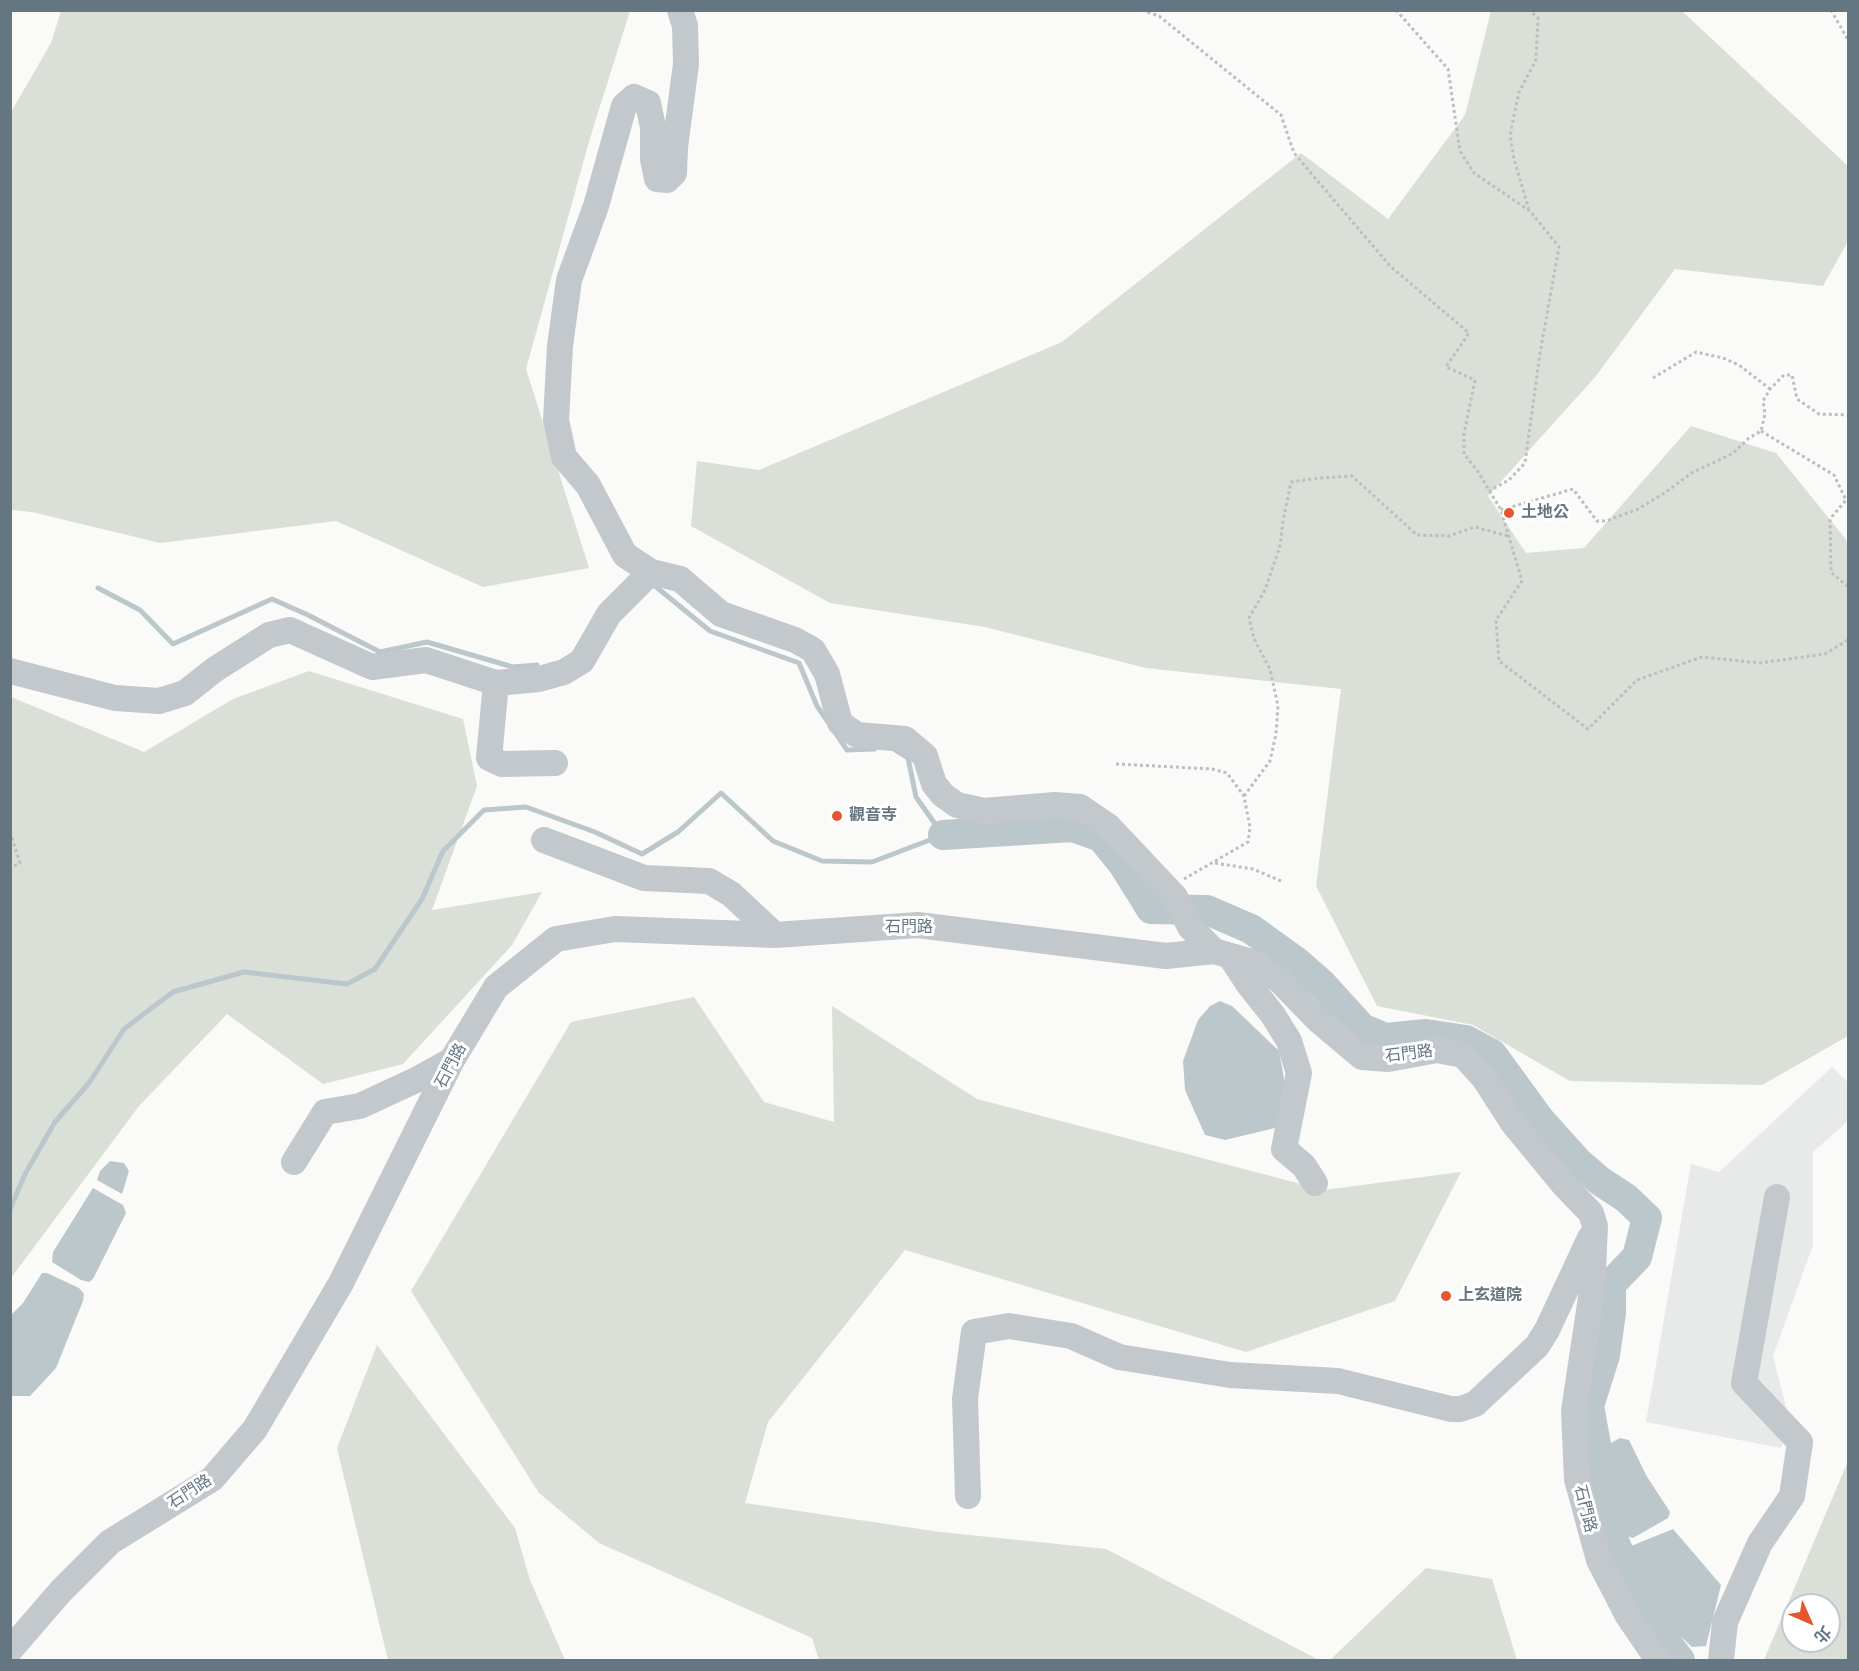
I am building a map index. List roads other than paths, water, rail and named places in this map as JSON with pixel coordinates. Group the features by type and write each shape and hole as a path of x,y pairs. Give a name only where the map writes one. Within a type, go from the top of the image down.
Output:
{"street":[{"path":"680,10 685,26 686,63 675,147 675,173 667,180 657,179 653,159 653,127 648,102 634,97 624,106 596,206 568,280 560,346 556,420 564,457 588,485 625,555 651,572 680,579 721,615 795,640 813,650 827,674 840,723 857,735 905,739 925,756 934,784 957,806 984,812 1055,805 1080,807 1108,826 1175,897 1190,927 1222,953 1273,1015 1289,1041 1299,1073 1284,1149 1304,1166 1314,1182"},
{"path":"10,671 116,698 159,701 185,693 214,670 269,635 290,630 372,667 426,660 496,683 539,679 564,672 582,661 609,614 651,572"},
{"path":"496,683 489,758 502,764 555,763"},
{"path":"544,840 644,878 709,881 731,894 776,935"},
{"name":"石門路","path":"13,1644 110,1542 212,1479 255,1429 341,1283 452,1060 496,987 556,939 615,929 776,935 918,925 1166,957 1222,953 1255,963 1280,981 1318,1020 1362,1057 1388,1059 1437,1050 1463,1055 1484,1078 1513,1123 1564,1185 1591,1213 1595,1226 1592,1291 1574,1411 1577,1479 1599,1560 1628,1616 1658,1660"},
{"path":"294,1162 325,1112 360,1106 452,1060"},
{"path":"1721,1660 1725,1622 1760,1543 1792,1496 1800,1442 1744,1383 1776,1197"},
{"path":"968,1496 965,1399 974,1332 1009,1326 1071,1336 1119,1357 1230,1375 1338,1381 1460,1409 1475,1404 1537,1346 1547,1330 1595,1226"}],"waterway":[{"path":"655,586 710,631 799,663 817,706 828,722"},
{"path":"98,588 140,610 173,644 272,599 380,652 427,642 513,667 537,665"},
{"path":"835,732 847,750 874,749"},
{"path":"10,1209 25,1174 55,1122 89,1083 124,1029 173,992 244,972 347,984 375,969 422,899 443,851 484,810 526,807 595,832 642,854 678,832 721,793 773,841 822,861 872,862 943,835 916,797 908,758 892,748"},
{"path":"943,835 1073,827 1101,837 1123,864 1151,909 1207,910 1251,929 1298,963 1322,984 1362,1028 1385,1038 1426,1034 1466,1040 1492,1054 1541,1121 1578,1162 1600,1181 1626,1198 1647,1218 1637,1257 1611,1284 1611,1313 1605,1355 1589,1406 1613,1538 1641,1609 1680,1660"}],"place":[{"name":"土地公","path":"1509,513"},
{"name":"觀音寺","path":"837,816"},
{"name":"上玄道院","path":"1446,1296"}]}
